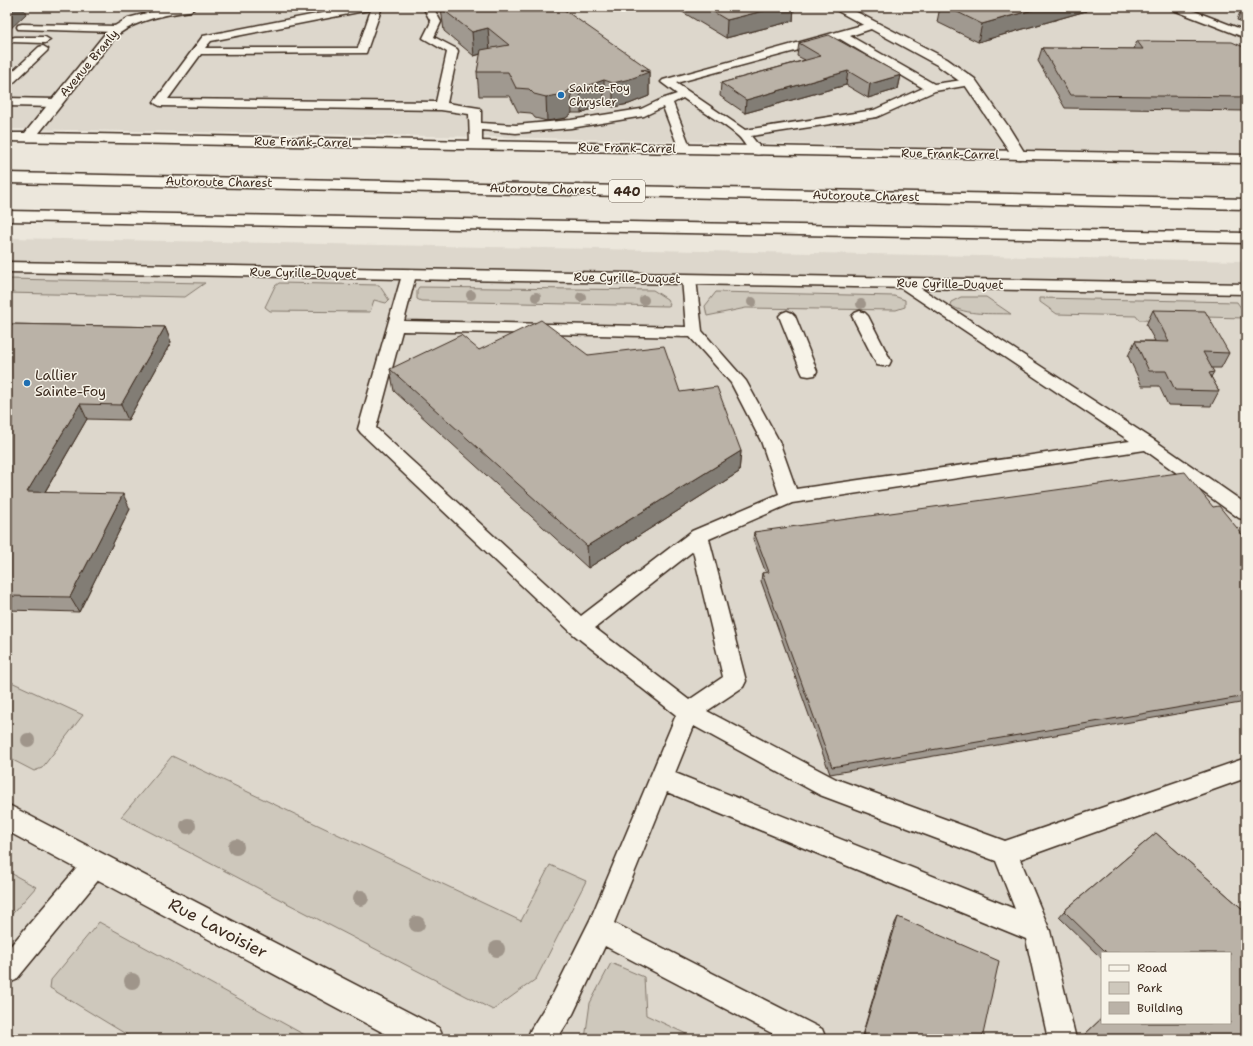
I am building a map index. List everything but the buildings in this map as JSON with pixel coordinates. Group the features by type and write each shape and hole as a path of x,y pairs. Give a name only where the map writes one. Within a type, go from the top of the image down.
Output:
{"main road":[{"name":"Avenue Branly","path":"29,138 104,41 116,29 126,22 137,18 190,7"},
{"path":"838,7 942,62 970,82 1001,126 1019,156"},
{"name":"Rue Frank-Carrel","path":"7,137 1246,159"},
{"name":"Autoroute Charest","path":"7,178 1246,204"},
{"path":"7,216 1246,238"},
{"name":"Rue Cyrille-Duquet","path":"7,267 1246,289"},
{"name":"Rue Lavoisier","path":"7,817 428,1039"}],"lane":[{"path":"369,7 207,38 160,102 441,106 475,111 476,145"},
{"path":"197,52 362,51 377,7"},
{"path":"428,7 439,21 428,38 454,51 441,106"},
{"path":"1175,7 1246,35"},
{"path":"757,150 743,134 667,82 873,25"},
{"path":"22,27 116,29"},
{"path":"841,35 932,88"},
{"path":"15,40 59,40"},
{"path":"89,41 104,41"},
{"path":"7,83 42,49"},
{"path":"743,134 877,113 932,88 970,82"},
{"path":"476,126 516,129 572,124 644,112 666,101 686,94"},
{"path":"666,101 685,149"},
{"path":"7,102 56,103"},
{"path":"409,275 366,429 580,628 688,712 828,787 1005,853 1246,768"},
{"path":"689,279 694,332 738,381 770,442 789,497"},
{"path":"903,284 990,339 1072,396 1148,444 1246,513"},
{"path":"788,316 808,371"},
{"path":"860,316 883,361"},
{"path":"395,326 694,332"},
{"path":"580,628 699,536 789,497 1148,444"},
{"path":"541,1039 563,1004 599,929 662,779 688,712 735,681 699,536"},
{"path":"662,779 1037,931"},
{"path":"1005,853 1037,931 1062,1039"},
{"path":"7,972 96,864"},
{"path":"599,929 812,1039"}],"shaded area":[{"path":"7,7 1246,7 1246,154 490,137 7,129"},
{"path":"7,238 1246,261 1246,1039 7,1039"}],"green space":[{"path":"7,279 205,283 185,297 7,293"},
{"path":"279,283 379,285 389,300 386,303 374,300 370,312 270,311 265,307 275,286"},
{"path":"419,287 653,290 667,299 670,305 421,301 417,299 417,290"},
{"path":"716,292 894,296 905,300 905,307 896,310 746,308 707,316 705,306"},
{"path":"961,297 986,297 1011,314 988,314 964,311 956,309 950,305 951,302"},
{"path":"1040,298 1237,302 1246,315 1246,318 1204,317 1207,322 1139,320 1136,316 1057,314 1040,302"},
{"path":"7,680 83,715 42,768 34,771 7,757"},
{"path":"172,756 521,921 550,865 586,881 536,979 493,1010 121,817"},
{"path":"7,871 36,887 7,920"},
{"path":"99,922 312,1039 134,1039 50,988 51,980"},
{"path":"611,963 644,977 646,1015 697,1039 585,1039 590,1003"}],"place":[{"name":"Sainte-Foy Chrysler","path":"561,95"},
{"name":"Lallier Sainte-Foy","path":"27,383"}]}
